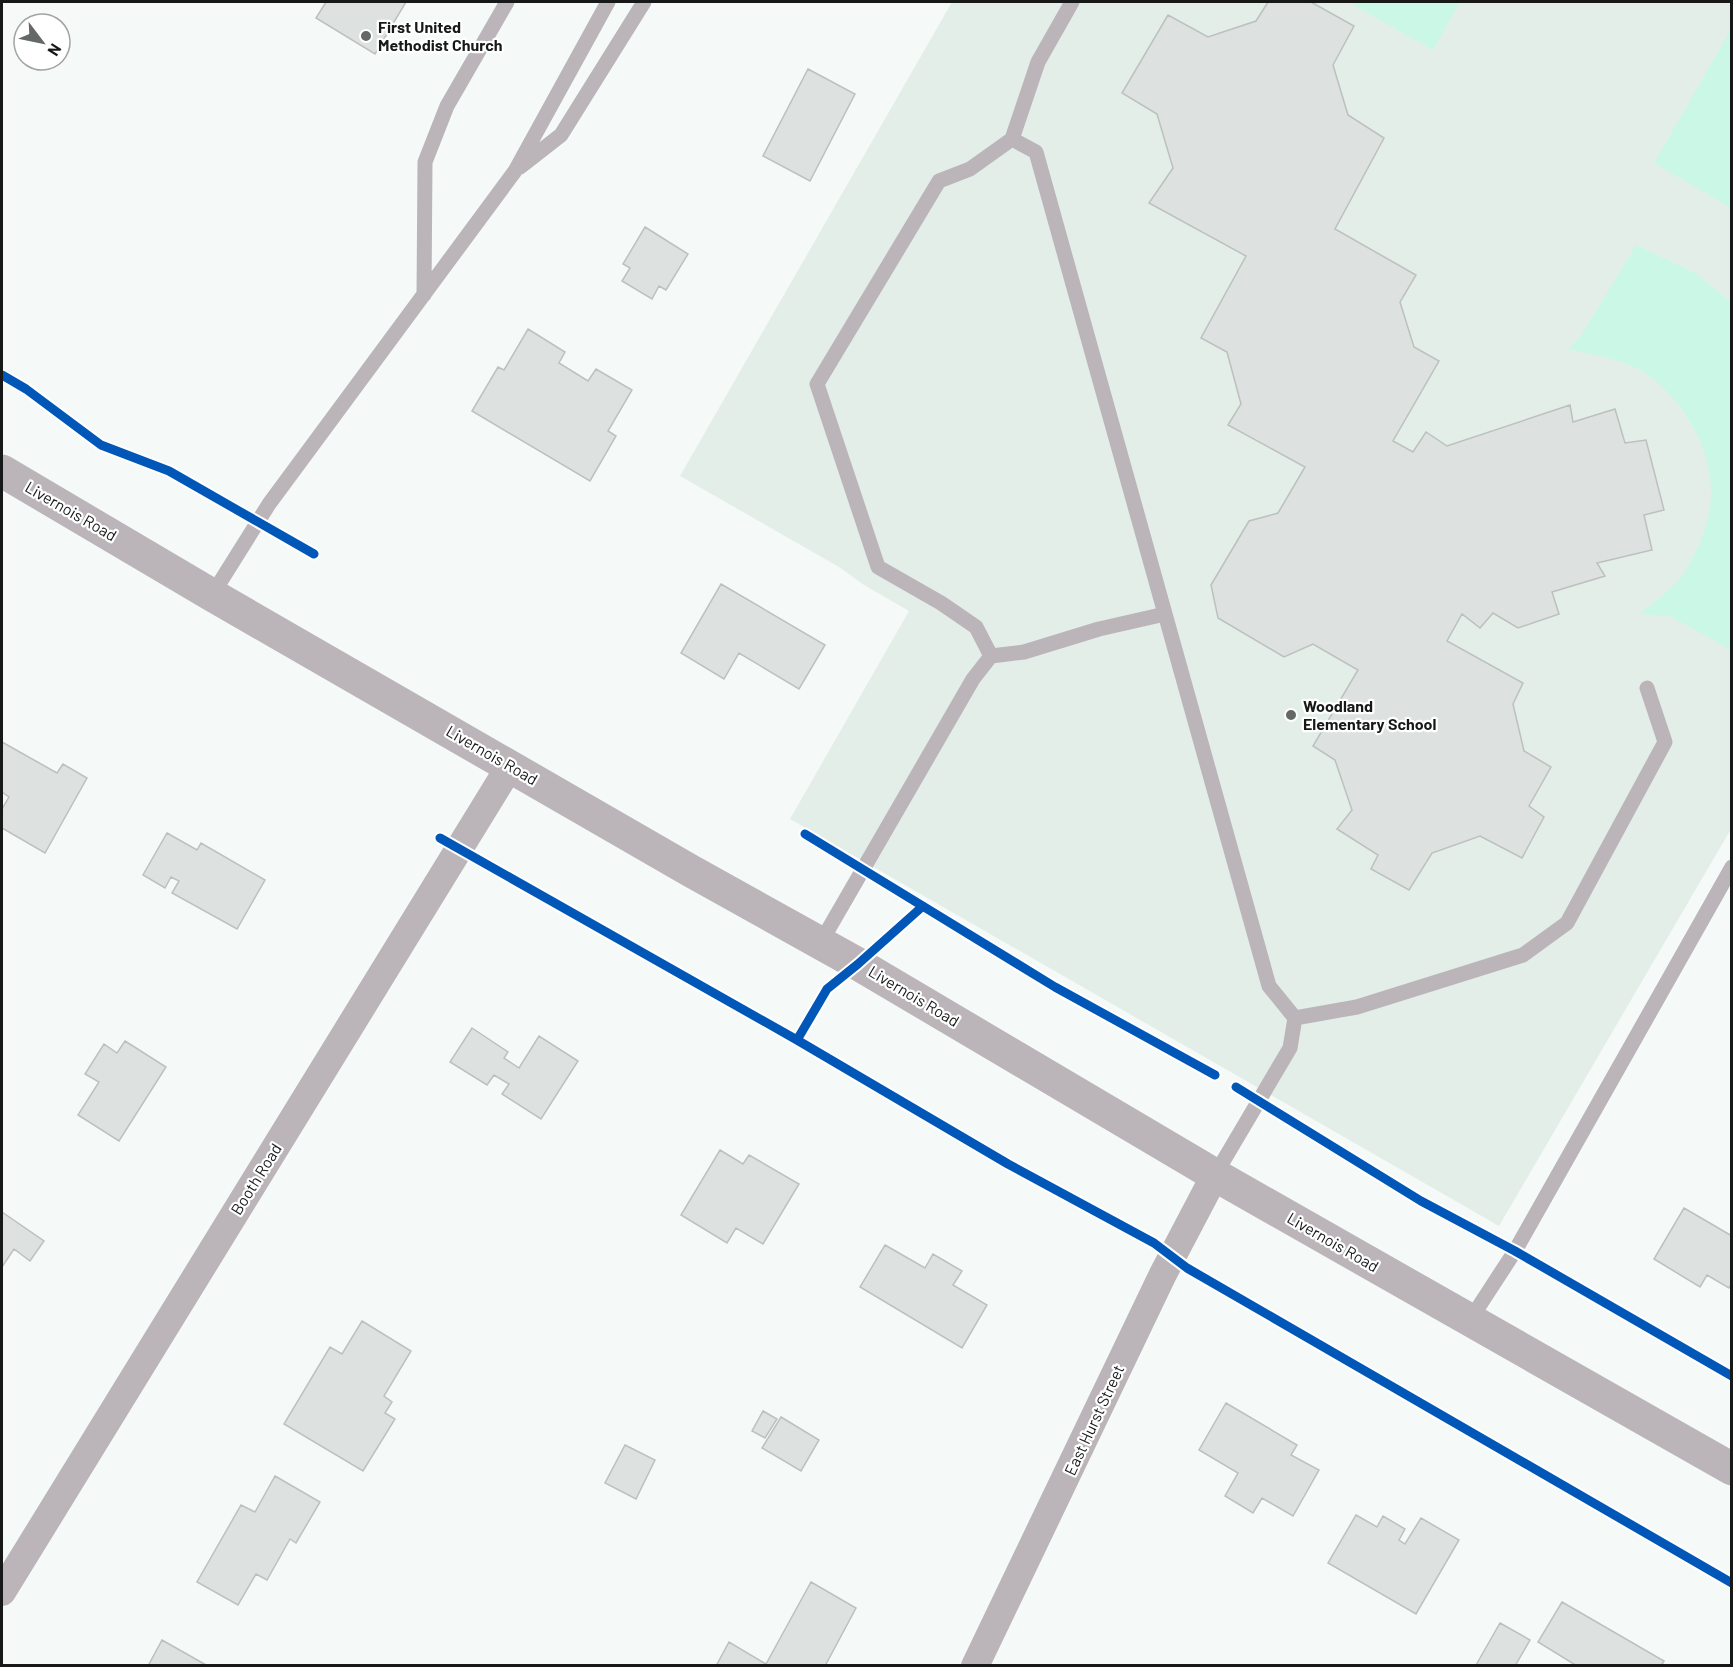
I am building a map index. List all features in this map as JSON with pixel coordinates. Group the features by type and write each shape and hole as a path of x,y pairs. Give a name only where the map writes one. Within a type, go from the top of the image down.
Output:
{"street":[{"name":"Livernois Road","path":"2,471 212,595 691,871 821,942 1215,1175 1731,1469"},
{"name":"Booth Road","path":"2,1592 510,766"},
{"name":"East Hurst Street","path":"975,1665 1163,1274 1215,1175"}],"lane":[{"path":"424,295 424,162 447,106 507,2"},
{"path":"212,595 268,504 515,171 608,2"},
{"path":"515,171 561,135 644,2"},
{"path":"991,656 976,627 941,603 878,567 817,384 939,181 970,169 1012,139 1038,62 1072,2"},
{"path":"1012,139 1036,152 1269,986 1295,1018 1290,1048 1215,1175"},
{"path":"821,942 973,679 991,656 1024,652 1099,629 1165,614"},
{"path":"1295,1018 1357,1007 1523,955 1567,923 1665,742 1647,688"},
{"path":"1470,1320 1515,1251 1731,867"}],"shaded area":[{"name":"Woodland Elementary School","path":"952,2 1731,2 1731,829 1499,1226 790,819 909,611 864,585 839,567 680,476"}],"green space":[{"path":"1348,2 1460,2 1433,50"},
{"path":"1731,29 1731,208 1654,163"},
{"path":"1636,245 1695,273 1731,302 1731,650 1670,616 1639,614 1668,591 1683,575 1703,535 1707,521 1711,498 1707,460 1690,422 1665,390 1634,367 1568,349 1581,336"}],"building":[{"name":"First United Methodist Church","path":"326,2 406,2 375,54 316,18"},
{"path":"1268,2 1311,2 1354,26 1333,65 1348,115 1384,138 1335,229 1416,275 1400,302 1414,347 1439,361 1393,441 1413,452 1426,432 1447,446 1570,405 1573,422 1615,409 1625,443 1646,440 1664,510 1644,515 1652,550 1597,563 1605,576 1552,592 1559,614 1518,628 1493,613 1480,628 1462,614 1447,641 1523,683 1513,704 1524,751 1551,767 1529,806 1544,817 1522,858 1480,836 1432,853 1409,890 1371,869 1378,855 1337,829 1352,810 1335,760 1313,746 1358,670 1313,644 1284,657 1218,618 1211,585 1249,521 1278,513 1305,467 1228,425 1241,404 1227,352 1201,338 1246,256 1149,203 1173,168 1157,114 1122,93 1168,15 1208,37 1256,21"},
{"path":"808,69 855,94 810,181 763,156"},
{"path":"645,227 688,254 666,290 659,286 652,299 622,281 630,268 623,264"},
{"path":"528,329 565,352 559,363 588,381 596,369 632,390 608,431 616,436 590,481 472,411 498,367 504,370"},
{"path":"721,584 825,645 799,689 739,653 724,679 681,653"},
{"path":"2,742 57,773 63,764 87,778 45,853 2,828 2,809 9,797 2,792"},
{"path":"167,833 197,850 201,843 265,880 237,929 172,893 179,881 171,877 165,888 143,875"},
{"path":"472,1028 508,1052 504,1058 519,1068 539,1036 578,1061 541,1119 502,1094 509,1084 494,1075 487,1085 450,1062"},
{"path":"125,1041 166,1067 119,1141 78,1115 99,1082 85,1074 104,1044 117,1053"},
{"path":"720,1150 743,1164 749,1155 799,1184 763,1244 736,1228 727,1243 681,1215"},
{"path":"1684,1208 1732,1236 1732,1283 1729,1288 1707,1275 1700,1287 1654,1259"},
{"path":"2,1212 44,1241 30,1261 14,1249 2,1267"},
{"path":"885,1245 925,1268 933,1254 962,1271 953,1285 987,1305 962,1348 860,1287"},
{"path":"362,1321 411,1351 384,1396 392,1402 385,1413 395,1419 363,1471 284,1424 330,1347 342,1354"},
{"path":"1226,1403 1297,1445 1291,1455 1319,1470 1293,1516 1262,1498 1253,1513 1225,1496 1238,1473 1199,1450"},
{"path":"763,1411 777,1419 765,1438 752,1431"},
{"path":"781,1417 819,1440 801,1471 762,1448"},
{"path":"625,1445 655,1460 636,1499 605,1483"},
{"path":"275,1476 320,1502 296,1543 290,1539 267,1580 256,1574 238,1605 197,1582 241,1505 255,1512"},
{"path":"1356,1515 1377,1527 1383,1516 1405,1529 1399,1540 1405,1544 1421,1518 1459,1540 1416,1614 1328,1563"},
{"path":"811,1582 856,1608 825,1666 716,1666 729,1642 766,1664"},
{"path":"1562,1602 1664,1661 1661,1666 1577,1666 1538,1642"},
{"path":"1500,1623 1530,1640 1515,1666 1477,1666 1476,1665"},
{"path":"162,1640 208,1666 148,1666"}],"cycle path":[{"path":"2,375 26,389 101,445 169,471 314,554"},
{"path":"805,834 1055,987 1215,1075"},
{"path":"440,838 797,1040 1008,1164 1154,1243 1187,1268 1732,1583"},
{"path":"797,1040 827,989 923,906"},
{"path":"1236,1087 1421,1201 1515,1251 1732,1376"}],"place":[{"name":"First United Methodist Church","path":"366,36"},
{"name":"Woodland Elementary School","path":"1291,715"}]}
